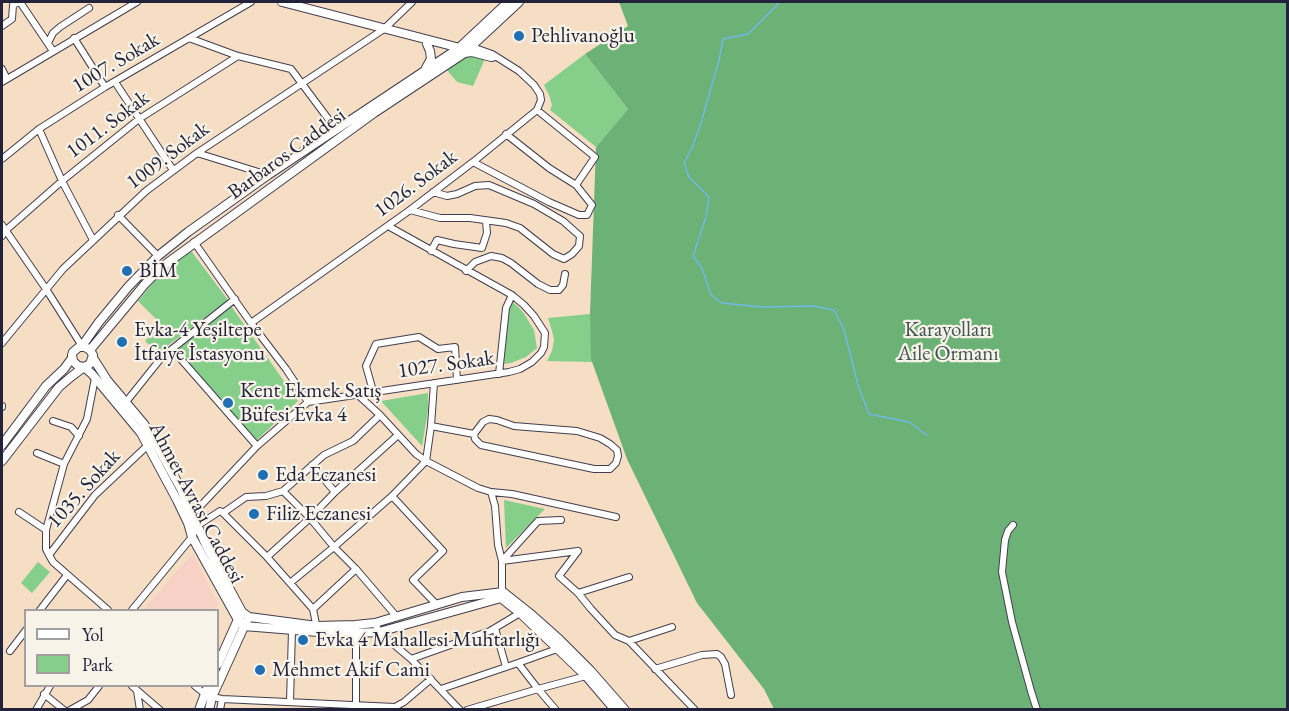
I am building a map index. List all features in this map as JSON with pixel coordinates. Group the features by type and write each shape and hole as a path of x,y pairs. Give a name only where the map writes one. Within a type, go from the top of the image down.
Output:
{"main road":[{"path":"282,2 296,3 461,51"},
{"name":"Barbaros Caddesi","path":"88,352 99,322 158,256 268,175 423,72 461,51 508,2"},
{"name":"Barbaros Caddesi","path":"88,352 163,266 374,113 420,84 489,30 519,2"},
{"path":"423,72 431,59 430,51 424,41"},
{"path":"2,445 46,386 64,369 72,358 73,352 76,349 88,352 90,364 59,387 2,461"},
{"name":"Ahmet Avrası Caddesi","path":"88,352 144,424 151,444 243,618"},
{"path":"72,358 78,366 84,367"},
{"name":"Ahmet Avrası Caddesi","path":"84,367 151,444 192,513 192,537 243,618"},
{"path":"502,595 586,676 614,709"},
{"path":"243,618 292,630 356,629 377,627 502,595"},
{"path":"377,627 397,617 462,597 502,595 532,615 559,639 625,710"},
{"path":"243,618 318,629"},
{"path":"219,662 243,618"},
{"path":"219,680 243,618"},
{"path":"199,710 208,692"},
{"path":"208,692 209,710"}],"street":[{"path":"2,26 12,19 13,5 20,2 53,51"},
{"path":"2,69 4,81 137,2"},
{"name":"1007. Sokak","path":"2,159 39,129 105,87 251,2"},
{"name":"1009. Sokak","path":"2,343 63,269 118,215 197,153 384,29 412,2"},
{"path":"48,43 53,33 60,27 89,8"},
{"path":"489,30 485,43 489,53"},
{"path":"74,38 105,87"},
{"path":"189,38 238,56 291,69 332,124"},
{"path":"461,51 475,48 489,53 514,67 534,85 541,100 537,110 595,157 576,185"},
{"path":"461,51 491,58 496,57"},
{"name":"1011. Sokak","path":"3,231 139,119 238,56"},
{"path":"115,82 173,170"},
{"name":"1026. Sokak","path":"250,323 410,210 537,110"},
{"path":"39,129 62,181 93,240"},
{"path":"473,162 549,202 579,215 587,215 592,205 576,185 549,168 506,134"},
{"path":"197,153 268,175"},
{"path":"410,210 440,218 470,218 506,223 520,228 553,254 564,259 579,246 579,236 562,221 534,204 489,185 475,186 447,196 433,192"},
{"path":"118,215 158,256"},
{"path":"431,251 437,240 482,248 487,233 486,221"},
{"name":"1027. Sokak","path":"308,402 499,374 532,363 541,353 545,333 534,316 512,295 388,226"},
{"path":"3,231 46,289 88,352"},
{"path":"192,513 257,446 308,402 194,242"},
{"path":"466,271 478,260 491,256 502,258 550,290 559,290 564,285 565,274"},
{"path":"499,374 506,308 512,295"},
{"path":"126,402 162,357 235,299"},
{"path":"2,328 9,334"},
{"path":"373,391 366,366 376,344 419,337 438,349 455,347 457,380"},
{"path":"171,349 257,446"},
{"path":"49,555 46,549 46,530 64,464 87,419 95,378"},
{"path":"290,583 392,496 426,461 434,383"},
{"path":"357,394 416,454 478,488 616,517"},
{"path":"223,513 246,497 266,496 283,491 324,455 353,441 380,415"},
{"path":"489,419 514,426 577,430 610,444 618,456 616,463 610,468 594,469 481,445 475,439 474,434 483,422 489,419"},
{"path":"53,421 71,427 79,436"},
{"path":"431,426 474,434"},
{"path":"267,557 398,435"},
{"name":"1035. Sokak","path":"105,609 53,562 49,555 95,495 151,444"},
{"path":"37,453 64,464"},
{"path":"312,465 335,492"},
{"path":"283,491 310,518 397,617"},
{"path":"491,492 502,561 502,595"},
{"path":"392,496 443,551 413,580 437,605"},
{"path":"193,525 220,511 223,513 267,557 313,609 318,629"},
{"path":"19,512 46,530"},
{"path":"502,561 538,521 561,520"},
{"path":"1012,525 1005,540 1002,572 1012,622 1037,710"},
{"path":"133,609 192,537"},
{"path":"502,561 578,550 559,576 578,593 615,635 629,641 695,710"},
{"path":"313,609 356,569"},
{"path":"41,609 68,575"},
{"path":"578,593 629,577"},
{"path":"411,659 495,628 520,613"},
{"path":"377,627 460,710"},
{"path":"629,641 672,627"},
{"path":"495,628 506,667"},
{"path":"356,629 357,707"},
{"path":"282,710 286,702 292,630"},
{"path":"10,651 24,633"},
{"path":"441,689 557,648"},
{"path":"655,669 702,655 717,654 725,663 731,695"},
{"path":"518,663 556,710"},
{"path":"467,710 586,676"},
{"path":"208,692 222,699 396,708 431,679"},
{"path":"36,710 49,687"},
{"path":"70,710 88,700 98,687"},
{"path":"134,688 140,710"},
{"path":"134,688 160,710"},
{"path":"44,694 64,710"},
{"path":"220,710 222,699"}],"shaded area":[{"path":"193,553 218,605 215,609 144,609"}],"green space":[{"name":"Karayolları Aile Ormanı","path":"619,2 1287,2 1287,709 774,709 764,689 697,603 627,459 591,359 590,314 596,147 628,109 585,54 628,26"},
{"path":"467,54 485,59 473,86 457,82 446,69"},
{"path":"585,54 628,109 596,147 550,110 552,105 544,85"},
{"path":"192,252 228,300 162,350 155,350 145,341 161,324 138,301 164,270 186,253"},
{"path":"513,302 523,312 534,330 537,348 526,357 504,364 508,311"},
{"path":"231,306 298,401 257,440 176,350"},
{"path":"590,314 592,362 547,361 554,340 548,318"},
{"path":"428,393 428,410 422,446 381,401"},
{"path":"504,500 545,509 506,548"},
{"path":"38,562 50,572 32,593 21,583"}],"waterway":[{"path":"780,2 748,34 723,39 701,123 684,163 689,177 709,197 706,217 693,256 702,268 711,295 722,303 762,307 813,306 834,310 844,330 858,385 869,414 909,422 927,435"}],"place":[{"name":"Pehlivanoğlu","path":"519,36"},
{"name":"BİM","path":"127,271"},
{"name":"Evka-4 Yeşiltepe İtfaiye İstasyonu","path":"122,342"},
{"name":"Kent Ekmek Satış Büfesi Evka 4","path":"228,403"},
{"name":"Eda Eczanesi","path":"263,475"},
{"name":"Filiz Eczanesi","path":"254,514"},
{"name":"Evka 4 Mahallesi Muhtarlığı","path":"303,640"},
{"name":"Mehmet Akif Cami","path":"260,670"}]}
